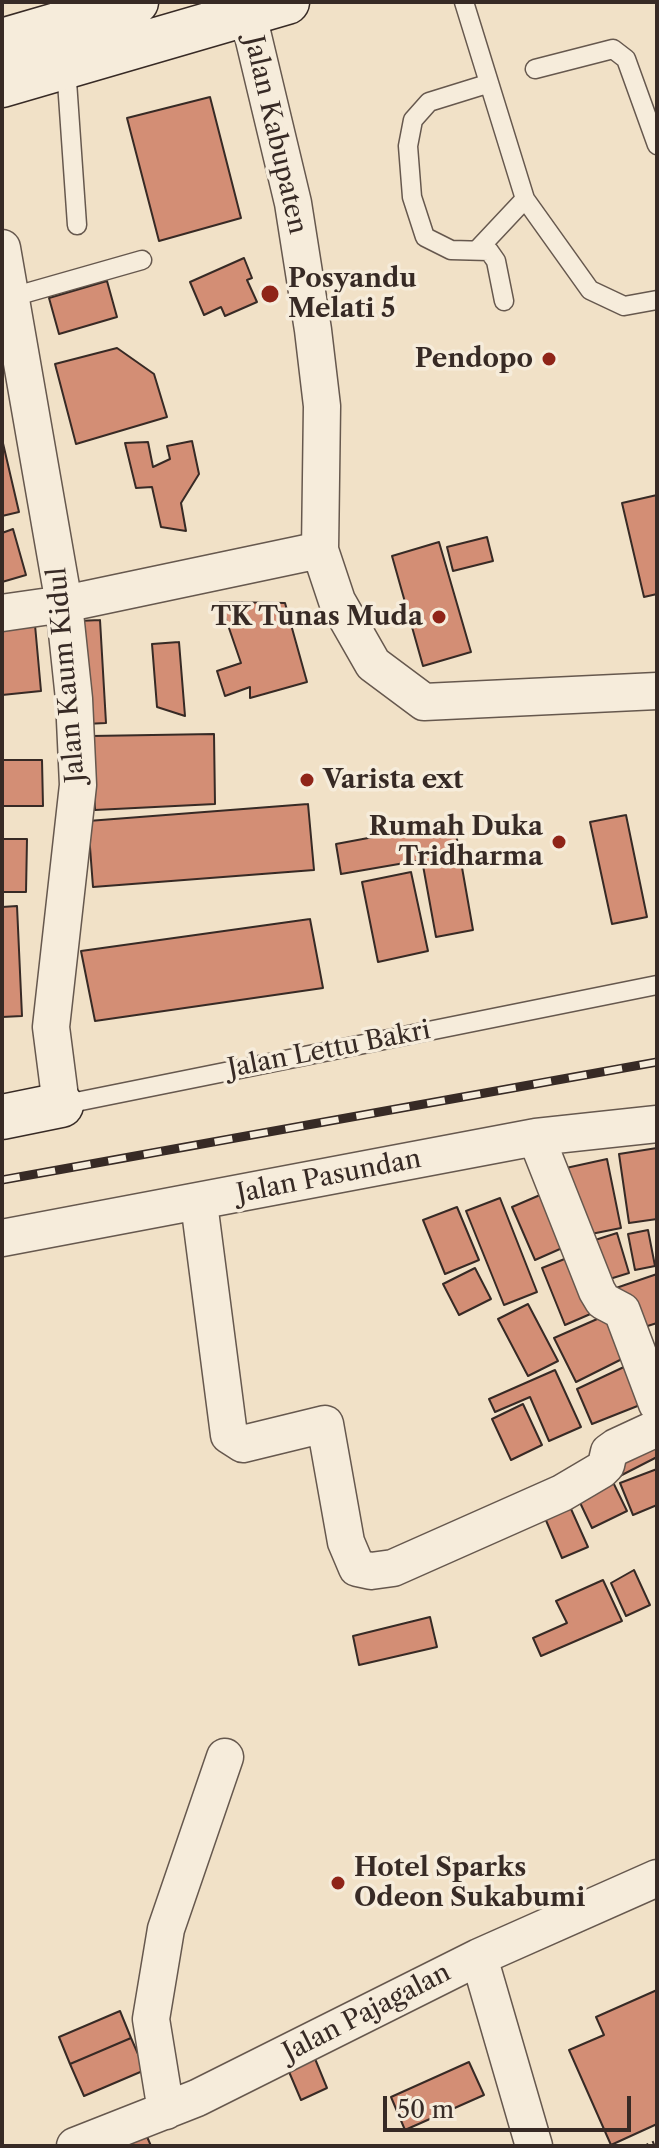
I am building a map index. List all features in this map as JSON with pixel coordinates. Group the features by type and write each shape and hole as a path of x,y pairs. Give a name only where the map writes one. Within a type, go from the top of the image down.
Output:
{"main road":[{"path":"2,41 136,2"},
{"path":"2,85 267,8"},
{"name":"Jalan Lettu Bakri","path":"2,1117 61,1105"}],"street":[{"name":"Jalan Kabupaten","path":"267,8 322,406 320,550 337,601 373,664 424,702 657,691"},
{"name":"Jalan Kaum Kidul","path":"2,248 7,298 64,604 74,699 78,785 51,1027 61,1105"},
{"path":"2,613 64,604 320,550"},
{"name":"Jalan Pasundan","path":"2,1238 536,1137 657,1124"},
{"path":"536,1137 597,1291 603,1301 622,1311 657,1404"},
{"path":"199,1203 229,1435 243,1444 325,1424 346,1542 357,1568 371,1571 393,1568 562,1493 601,1470 606,1465 609,1452 616,1447 657,1428"},
{"path":"166,2111 151,2019 166,1929 225,1757"},
{"name":"Jalan Pajagalan","path":"75,2146 166,2111 479,1957 657,1878"},
{"path":"479,1957 534,2146"}],"lane":[{"path":"464,2 525,199 590,290 624,306 657,300"},
{"path":"535,69 613,49 626,59 657,145"},
{"path":"66,67 77,225"},
{"path":"487,84 429,102 413,120 408,146 412,197 425,237 451,250 479,248 489,251 496,261 504,301"},
{"path":"479,248 525,199"},
{"path":"7,298 142,260"},
{"name":"Jalan Lettu Bakri","path":"61,1105 657,985"}],"path":[{"path":"647,2146 657,2142"}],"building":[{"path":"210,97 241,218 159,241 127,118"},
{"path":"244,258 252,278 247,280 257,302 225,316 221,307 204,315 190,282"},
{"path":"107,281 117,317 59,334 49,298"},
{"path":"117,348 154,374 167,417 76,444 55,364"},
{"path":"2,439 19,512 2,516"},
{"path":"192,441 199,474 181,503 186,531 161,527 152,487 136,488 125,443 148,442 153,467 170,459 167,446"},
{"path":"657,495 657,594 644,597 622,503"},
{"path":"13,529 26,575 2,582 2,533"},
{"path":"487,537 493,561 453,571 447,547"},
{"path":"439,542 471,652 423,666 392,556"},
{"path":"220,602 285,603 307,682 250,698 250,687 225,696 217,671 241,663"},
{"path":"100,620 106,723 85,724 78,621"},
{"path":"35,625 41,691 2,695 2,627"},
{"path":"179,642 185,716 157,707 152,644"},
{"path":"214,734 215,804 95,810 91,736"},
{"path":"2,760 42,760 43,806 2,806"},
{"path":"308,804 314,870 93,887 88,821"},
{"path":"626,815 647,917 612,924 590,822"},
{"path":"454,822 473,930 436,937 422,860 341,874 336,844"},
{"path":"2,839 27,839 26,892 2,892"},
{"path":"411,872 428,951 378,962 362,882"},
{"path":"17,906 22,1016 2,1017 2,907"},
{"path":"310,919 323,988 95,1021 81,951"},
{"path":"657,1148 657,1219 629,1223 619,1154"},
{"path":"607,1159 621,1228 581,1236 566,1168"},
{"path":"547,1192 569,1245 535,1260 512,1207"},
{"path":"500,1198 537,1292 504,1305 466,1211"},
{"path":"457,1207 479,1260 445,1274 423,1220"},
{"path":"648,1230 655,1266 635,1270 628,1234"},
{"path":"617,1233 629,1273 603,1281 592,1241"},
{"path":"572,1256 595,1312 565,1325 542,1268"},
{"path":"475,1268 491,1299 459,1315 443,1284"},
{"path":"657,1274 657,1323 635,1330 616,1288"},
{"path":"528,1304 558,1361 528,1376 498,1319"},
{"path":"604,1316 624,1358 576,1382 554,1338"},
{"path":"626,1366 640,1405 592,1424 577,1389"},
{"path":"555,1370 581,1427 549,1441 530,1397 495,1412 489,1399"},
{"path":"523,1404 542,1445 511,1460 492,1419"},
{"path":"657,1438 657,1457 618,1477 610,1461"},
{"path":"657,1469 657,1505 633,1515 620,1483"},
{"path":"610,1476 627,1511 592,1528 575,1492"},
{"path":"567,1500 588,1547 562,1558 542,1511"},
{"path":"634,1570 650,1605 626,1616 611,1583"},
{"path":"603,1580 622,1621 541,1656 533,1638 567,1623 556,1601"},
{"path":"430,1617 437,1647 359,1665 353,1636"},
{"path":"657,1990 657,2124 611,2145 569,2050 604,2035 596,2017"},
{"path":"120,2011 131,2038 70,2064 59,2037"},
{"path":"131,2038 145,2070 84,2096 70,2064"},
{"path":"311,2049 327,2088 301,2100 284,2060"},
{"path":"469,2062 484,2095 405,2130 391,2097"},
{"path":"142,2125 151,2146 102,2146"}],"railway":[{"path":"2,1180 657,1062"}],"place":[{"name":"Posyandu Melati 5","path":"270,294"},
{"name":"Pendopo","path":"549,359"},
{"name":"TK Tunas Muda","path":"439,617"},
{"name":"Varista ext","path":"307,780"},
{"name":"Rumah Duka Tridharma","path":"559,842"},
{"name":"Hotel Sparks Odeon Sukabumi","path":"338,1883"}]}
